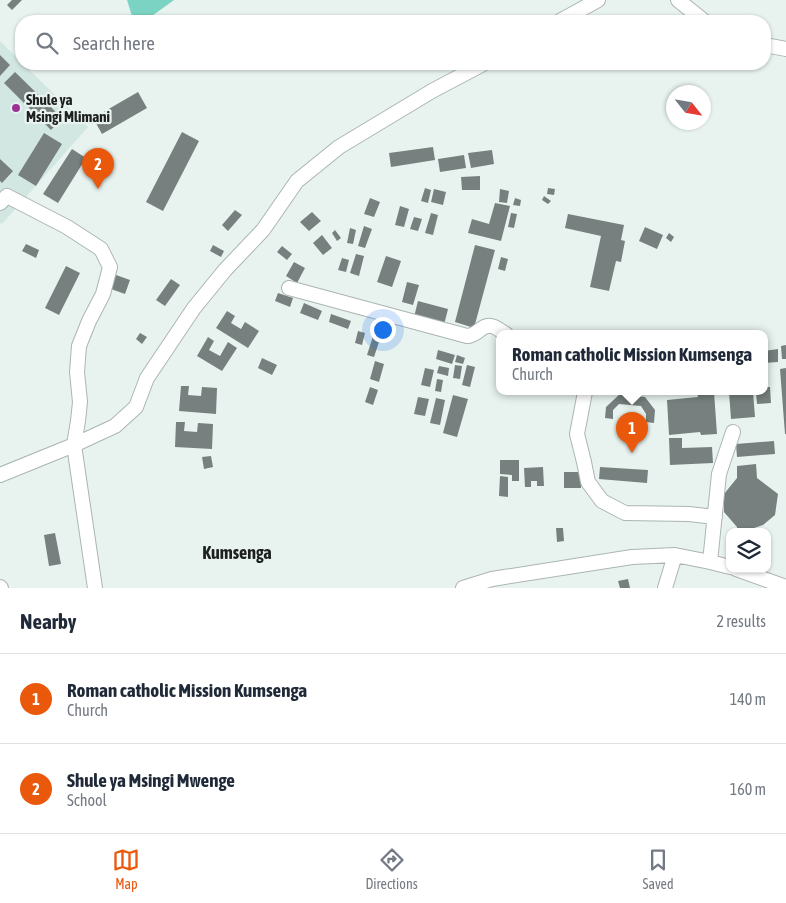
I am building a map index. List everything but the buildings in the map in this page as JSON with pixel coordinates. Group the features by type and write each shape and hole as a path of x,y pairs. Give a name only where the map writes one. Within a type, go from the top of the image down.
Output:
{"street":[{"path":"571,15 598,0"},
{"path":"678,0 697,15"},
{"path":"771,46 786,49"},
{"path":"0,476 115,426 136,407 147,378 194,308 225,270 263,230 297,181 339,147 472,70"},
{"path":"0,203 8,196 68,227 101,249 110,267 103,294 79,346 77,372 80,402 74,445 95,588"},
{"path":"289,288 467,336 472,336 484,327 491,326 498,330"},
{"path":"584,395 577,434 588,482 602,501 625,513 689,514 715,517"},
{"path":"710,562 720,474 732,432"},
{"path":"665,588 675,556"},
{"path":"463,588 492,579 632,557 675,556 726,566"},
{"path":"748,573 786,586"}],"shaded area":[{"path":"0,41 15,56 15,70 29,70 88,127 2,224 0,223"}],"green space":[{"path":"127,0 174,0 153,15 132,15"}],"place":[{"name":"Shule ya Msingi Mlimani","path":"16,108"},
{"name":"Shule ya Msingi Mwenge","path":"98,189"},
{"name":"Roman catholic Mission Kumsenga","path":"632,453"}],"district":[{"name":"Kumsenga","path":"237,552"}]}
